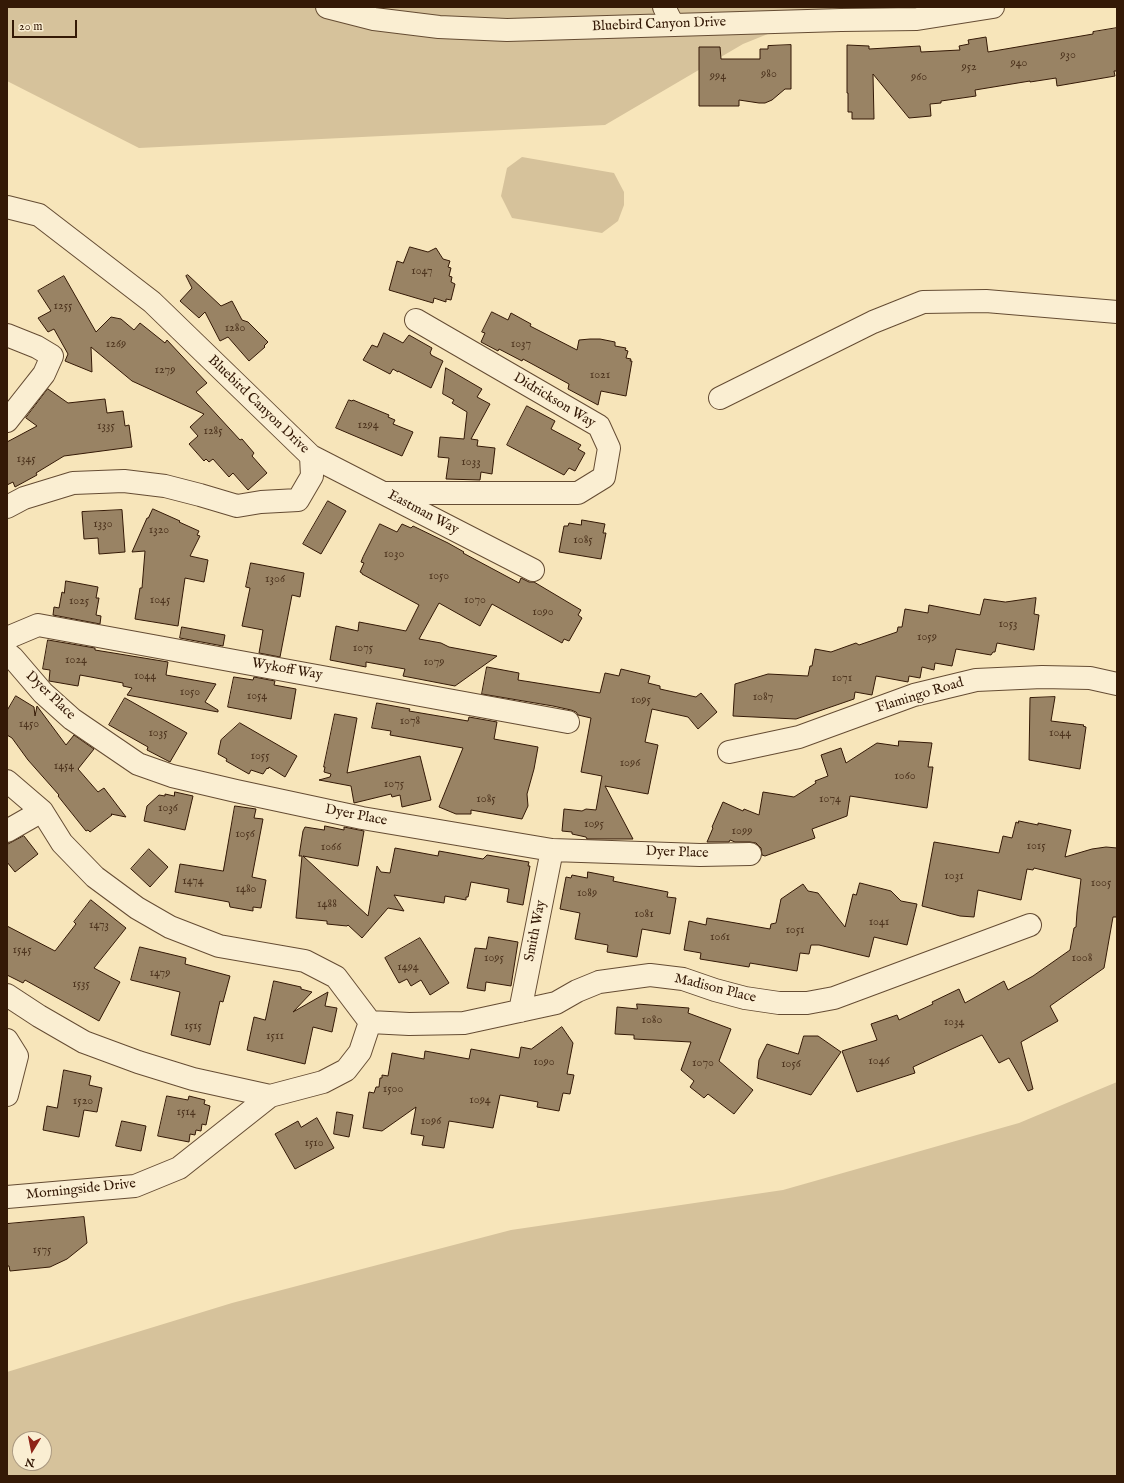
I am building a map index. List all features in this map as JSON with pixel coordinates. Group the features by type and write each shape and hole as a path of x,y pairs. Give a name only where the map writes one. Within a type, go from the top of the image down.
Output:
{"street":[{"name":"Bluebird Canyon Drive","path":"327,7 374,19 401,15 439,27 507,30 669,16 842,20 917,19 993,7"},
{"name":"Bluebird Canyon Drive","path":"7,207 39,215 152,302 311,456 312,476 298,500 261,502 237,506 165,486 124,480 72,483 24,498 7,507"},
{"path":"720,398 873,322 923,302 986,302 1117,312"},
{"name":"Didrickson Way","path":"385,493 578,493 604,477 609,448 599,426 416,320"},
{"path":"7,335 37,347 52,356 44,374 7,421"},
{"name":"Eastman Way","path":"311,456 533,570"},
{"name":"Wykoff Way","path":"7,638 38,625 568,722"},
{"name":"Dyer Place","path":"7,653 43,693 72,719 138,764 172,776 362,818 552,850 700,855 750,854"},
{"name":"Flamingo Road","path":"729,752 799,737 914,695 976,680 1042,677 1090,678 1117,684"},
{"path":"7,781 42,811 62,843 95,877 137,908 170,927 219,946 305,961 336,977 370,1022 360,1052 346,1070 323,1082 270,1096 193,1079 138,1062 84,1042 39,1016 7,995"},
{"path":"7,831 42,811"},
{"name":"Smith Way","path":"520,1011 552,850"},
{"name":"Madison Place","path":"370,1022 409,1024 464,1023 556,1003 577,991 599,982 650,975 683,979 746,998 772,1002 807,1003 834,998 1030,925"},
{"path":"7,1040 16,1056 7,1095"},
{"name":"Morningside Drive","path":"7,1197 135,1186 180,1168 270,1096"}],"shaded area":[{"path":"7,7 835,7 743,44 605,125 139,148 7,81"},
{"path":"522,157 614,173 624,192 624,205 618,221 602,233 512,218 501,196 507,168"},
{"path":"1117,1082 1117,1476 7,1476 7,1372 232,1303 511,1230 783,1190 1019,1123"}],"building":[{"path":"1117,28 1117,71 1114,71 1115,76 1057,86 1056,78 975,90 976,96 930,104 931,116 909,118 873,74 874,119 852,119 852,112 848,112 847,45 869,46 869,49 920,46 921,52 960,50 959,46 969,44 968,40 986,37 988,52 1093,34 1093,32"},
{"path":"791,45 791,89 785,89 772,100 765,103 739,100 739,106 699,106 699,47 720,47 721,59 760,59 760,49 768,49 768,46"},
{"path":"410,247 428,252 436,248 443,259 450,261 448,267 451,268 449,276 452,277 451,282 455,284 451,300 446,299 446,302 434,298 433,303 389,290 397,261 403,263"},
{"path":"188,275 221,306 232,301 242,320 248,322 268,342 264,346 265,347 249,361 228,337 220,341 205,312 199,318 180,301 192,288 186,276"},
{"path":"64,276 96,332 111,317 121,319 134,330 140,323 165,343 167,340 207,383 196,392 240,440 242,439 254,453 252,456 267,473 248,490 233,473 229,477 213,459 209,462 206,459 204,461 189,444 198,436 190,427 204,414 132,381 91,347 92,372 65,361 68,354 54,329 48,332 38,318 51,311 38,291"},
{"path":"492,312 508,320 511,313 531,324 530,326 577,350 579,340 590,339 615,342 615,346 626,348 625,350 628,351 626,358 631,359 630,361 632,361 626,396 601,391 598,405 568,389 569,384 523,359 522,361 499,349 498,351 481,342 485,333 482,332"},
{"path":"384,333 403,343 409,335 432,348 430,353 431,355 443,361 431,388 398,371 393,369 390,374 363,360 372,345 377,347"},
{"path":"446,368 482,389 477,397 490,404 471,439 478,440 477,446 495,448 492,474 481,472 480,480 446,479 449,458 438,457 440,437 464,439 467,412 452,403 454,400 443,394"},
{"path":"48,389 68,403 105,399 107,413 123,411 125,426 129,425 132,447 64,456 36,473 37,475 15,487 13,482 7,485 7,442 37,426 26,418"},
{"path":"349,400 353,400 389,415 388,417 395,420 393,424 413,432 402,456 336,428"},
{"path":"527,406 555,421 551,429 581,445 578,449 585,453 575,471 569,468 564,475 507,445"},
{"path":"328,501 346,511 321,554 303,544"},
{"path":"153,509 199,531 197,535 200,536 190,556 208,560 204,582 185,578 178,626 135,619 140,588 142,588 145,551 132,552 147,518"},
{"path":"122,510 125,552 99,554 98,538 84,539 82,512"},
{"path":"582,520 605,524 603,533 606,533 601,559 559,552 564,526 568,526 569,523 581,525"},
{"path":"380,524 397,532 402,524 411,528 413,526 448,543 464,552 463,553 519,583 521,578 529,582 534,582 581,610 578,615 582,618 569,641 564,639 562,643 492,604 480,626 439,603 419,639 441,643 449,647 497,656 455,686 403,676 405,669 366,662 366,667 330,660 336,626 358,631 359,622 406,631 419,605 360,572 364,563 361,562 363,557"},
{"path":"251,563 304,573 300,597 292,595 280,657 259,653 263,630 242,626 250,588 246,587"},
{"path":"66,581 98,587 96,598 99,598 96,615 101,616 100,624 53,615 54,607 59,608"},
{"path":"1036,598 1034,614 1039,615 1034,650 997,643 995,652 991,655 956,649 952,666 935,663 934,670 922,667 920,678 909,676 908,682 876,676 872,695 855,692 854,699 796,719 733,716 735,684 768,674 808,676 810,666 812,666 815,649 831,652 856,643 859,645 897,632 898,627 902,627 905,609 928,613 929,605 980,615 984,599 1005,602"},
{"path":"182,627 225,635 223,646 180,638"},
{"path":"48,640 95,648 95,650 168,662 166,675 216,684 205,702 218,710 218,712 127,695 132,688 123,686 123,683 80,675 78,686 49,681 50,670 43,669"},
{"path":"487,667 519,673 518,680 600,693 605,673 619,676 621,669 650,676 648,683 660,686 660,689 696,697 701,693 717,712 698,729 688,717 652,709 645,742 658,745 648,794 605,786 633,839 587,839 586,837 572,834 572,832 562,831 564,809 582,811 586,809 596,810 602,776 581,772 591,718 578,715 576,712 571,710 553,706 482,694"},
{"path":"234,677 253,680 254,677 275,681 274,685 296,689 291,719 228,707"},
{"path":"16,696 34,707 35,716 37,706 66,745 74,735 94,749 78,769 98,792 104,788 126,817 111,814 112,815 90,832 88,830 86,831 58,796 59,795 28,760 12,738 7,735 7,711"},
{"path":"1055,697 1051,721 1084,725 1083,726 1086,727 1080,769 1029,760 1030,698"},
{"path":"125,698 187,733 170,762 147,750 148,747 109,725"},
{"path":"377,703 410,709 409,711 468,721 469,717 497,722 494,739 538,747 527,794 528,806 522,819 471,810 471,814 456,814 439,807 463,748 390,735 391,731 372,728"},
{"path":"335,714 357,718 347,773 420,756 431,800 402,807 400,795 392,797 391,794 354,803 351,786 319,780 330,777 331,774 324,772 324,767"},
{"path":"240,723 297,756 285,777 269,767 263,774 251,770 249,774 226,761 227,759 218,754 221,740"},
{"path":"899,741 932,743 928,767 933,767 927,808 850,796 847,816 812,829 815,838 765,856 762,855 761,848 756,843 735,842 730,840 729,842 707,842 723,802 743,811 744,809 759,815 763,792 794,797 816,783 815,781 828,776 821,755 841,748 846,763 877,743 898,746"},
{"path":"175,792 193,796 185,830 144,821 147,806 159,795 165,796 165,794 174,796"},
{"path":"235,806 256,809 254,818 263,819 252,877 266,880 261,908 253,907 253,911 230,907 229,902 175,892 180,864 223,871"},
{"path":"1019,821 1038,825 1038,823 1071,830 1065,857 1092,849 1106,847 1117,848 1117,917 1113,917 1104,968 1050,1006 1058,1021 1021,1042 1033,1089 1028,1091 1009,1058 999,1063 982,1035 913,1067 915,1073 857,1092 842,1051 877,1040 871,1024 897,1015 899,1020 933,1004 932,1002 959,989 965,1003 1004,981 1008,990 1033,976 1070,950 1074,928 1076,927 1081,879 1034,868 1033,870 1027,869 1021,900 978,890 974,917 960,916 922,906 934,842 999,853 1003,836 1012,838 1016,822 1018,823"},
{"path":"325,826 344,830 344,827 364,831 358,866 303,856 368,916 377,866 381,872 390,873 395,848 438,856 439,851 483,859 487,855 529,862 528,866 530,866 523,905 507,902 509,889 471,882 466,900 445,896 444,903 394,895 404,911 388,908 362,938 348,925 327,924 327,921 296,918 302,856 299,856 303,831 305,827 324,830"},
{"path":"24,836 38,854 15,872 7,862 7,845"},
{"path":"149,849 168,867 150,887 131,869"},
{"path":"588,872 614,877 613,881 668,892 667,897 676,898 670,934 642,929 637,957 607,952 608,945 575,939 580,913 560,909 566,877 571,878 572,875 587,878"},
{"path":"860,883 891,891 901,901 917,904 907,945 874,937 869,957 819,945 811,945 809,954 800,953 797,971 750,963 749,967 700,959 701,953 684,950 689,921 706,925 707,918 770,929 771,924 776,923 781,899 803,884 808,891 818,893 845,927 853,894 856,895"},
{"path":"91,900 126,928 94,968 120,982 99,1021 25,980 23,983 7,975 7,926 55,951 76,924 74,922"},
{"path":"489,937 518,942 511,986 486,982 485,991 467,988 475,948 486,949"},
{"path":"420,938 449,983 430,995 421,980 411,986 407,979 399,983 385,958"},
{"path":"140,947 186,958 185,964 230,976 223,1002 220,1001 210,1045 171,1035 180,992 131,980"},
{"path":"274,981 301,987 301,989 312,992 293,1012 328,992 325,1006 337,1008 332,1032 313,1027 305,1064 247,1050 254,1017 265,1020"},
{"path":"637,1004 689,1008 688,1013 731,1029 719,1061 753,1090 734,1114 708,1094 704,1098 690,1087 694,1081 681,1070 691,1042 634,1039 634,1035 615,1034 617,1007 637,1009"},
{"path":"562,1027 573,1043 567,1074 574,1075 570,1094 563,1093 559,1111 537,1107 538,1102 500,1095 493,1128 449,1121 444,1148 422,1145 424,1136 411,1134 416,1107 382,1131 363,1128 369,1092 374,1093 376,1087 379,1087 380,1078 382,1078 382,1075 388,1076 392,1053 424,1059 425,1051 469,1059 471,1049 519,1058 521,1047 531,1049"},
{"path":"804,1036 818,1036 841,1052 811,1095 757,1078 759,1060 767,1044 798,1054"},
{"path":"64,1070 91,1076 89,1085 102,1088 97,1112 84,1110 79,1137 43,1130 47,1106 57,1108"},
{"path":"167,1096 188,1100 189,1096 205,1100 204,1104 210,1106 206,1125 202,1124 201,1131 196,1130 195,1135 190,1134 189,1142 158,1136"},
{"path":"337,1112 353,1115 349,1137 334,1134"},
{"path":"317,1118 334,1148 295,1169 275,1134 298,1121 301,1127"},
{"path":"122,1121 146,1126 141,1151 116,1146"},
{"path":"84,1217 87,1243 67,1259 50,1267 10,1271 9,1266 7,1266 7,1224"}]}
